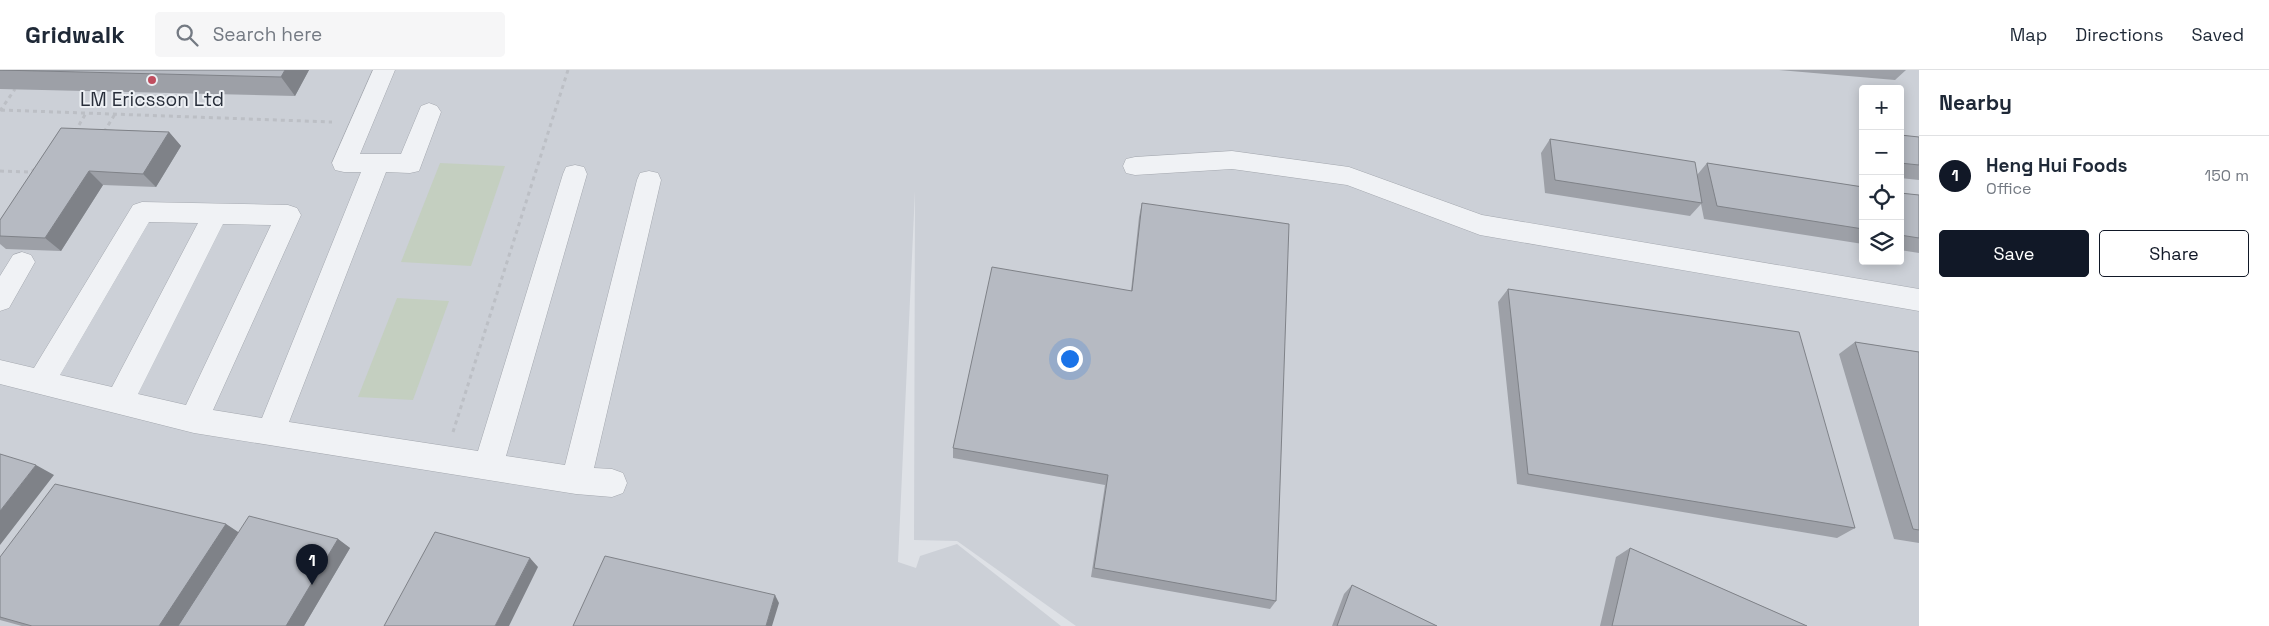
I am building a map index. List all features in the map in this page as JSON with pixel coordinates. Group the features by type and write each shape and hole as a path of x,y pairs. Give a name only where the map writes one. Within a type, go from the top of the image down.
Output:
{"lane":[{"path":"384,70 344,163 410,164 429,112"},
{"path":"1135,166 1232,160 1349,176 1480,225 1919,300"},
{"path":"270,432 376,163"},
{"path":"489,465 575,174"},
{"path":"576,480 648,180"},
{"path":"41,381 142,212 288,215 194,420"},
{"path":"118,403 215,214"},
{"path":"0,300 22,262"},
{"path":"0,372 41,381 118,403 194,420 576,480 612,483"}],"path":[{"path":"445,459 568,70"},
{"path":"0,111 15,89"},
{"path":"0,111 362,123"},
{"path":"72,137 86,113"},
{"path":"102,136 116,114"},
{"path":"0,171 28,172 43,166"}],"shaded area":[{"path":"0,70 1919,70 1919,626 1076,626 957,541 914,540 915,191 898,562 916,568 920,556 957,544 1061,626 0,626"}],"green space":[{"path":"440,163 505,166 471,266 401,262"},
{"path":"397,298 449,301 413,400 358,397"}],"building":[{"path":"0,70 285,70 281,77"},
{"path":"61,128 169,132 143,174 89,171 45,238 0,236 0,220"},
{"path":"1904,135 1919,137 1919,165 1904,163"},
{"path":"1550,139 1695,162 1702,203 1555,180"},
{"path":"1707,163 1859,186 1859,228 1717,206"},
{"path":"1904,193 1919,195 1919,238 1904,236"},
{"path":"1142,203 1289,224 1276,601 1094,568 1108,475 953,448 992,267 1132,291"},
{"path":"1508,289 1799,332 1855,528 1528,474"},
{"path":"1855,342 1919,352 1919,530 1913,529"},
{"path":"0,454 36,465 0,511"},
{"path":"55,484 226,524 159,626 32,626 0,617 0,557"},
{"path":"249,516 338,539 286,626 178,626"},
{"path":"435,532 530,558 495,626 384,626"},
{"path":"1630,548 1807,626 1612,626"},
{"path":"605,556 775,595 766,626 573,626"},
{"path":"1352,585 1437,626 1337,626"}],"place":[{"name":"LM Ericsson Ltd","path":"152,80"},
{"name":"Heng Hui Foods","path":"312,585"}]}
